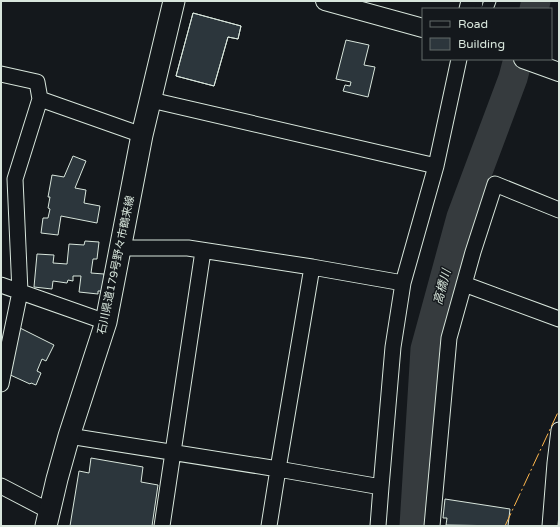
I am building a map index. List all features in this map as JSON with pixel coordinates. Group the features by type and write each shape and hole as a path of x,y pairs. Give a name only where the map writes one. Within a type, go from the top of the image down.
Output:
{"main road":[{"name":"石川県道179号野々市鶴来線","path":"48,519 69,436 106,322 142,135 174,1"}],"street":[{"path":"325,1 347,4 422,28"},
{"path":"378,526 394,347 403,283 436,166 459,60"},
{"path":"527,60 559,72"},
{"path":"1,74 37,82 40,99 15,179 20,292 1,384"},
{"path":"40,99 142,135"},
{"path":"151,100 436,166"},
{"path":"432,526 448,338 495,184 559,210"},
{"path":"120,248 188,248 403,283"},
{"path":"162,526 203,251"},
{"path":"269,526 312,267"},
{"path":"464,284 559,319"},
{"path":"1,285 106,322"},
{"path":"550,526 559,430"},
{"path":"69,436 381,487"},
{"path":"1,486 48,519"}],"building":[{"path":"193,13 241,26 238,39 228,37 214,86 176,76"},
{"path":"193,13 241,26 238,39 228,37 214,86 176,76"},
{"path":"346,40 369,45 364,65 375,67 368,97 343,91 345,85 350,86 351,82 336,79"},
{"path":"73,156 86,161 75,188 86,190 84,203 100,206 97,223 61,216 58,235 41,233 43,218 48,218 50,209 48,208 50,197 48,197 52,175 64,177"},
{"path":"85,241 99,242 97,259 93,259 91,273 104,274 103,291 98,291 98,294 79,292 81,276 73,276 73,281 68,280 67,283 53,281 52,289 34,287 37,254 54,255 53,263 67,264 69,244 84,245"},
{"path":"18,327 54,345 46,361 42,359 37,371 41,373 36,385 30,384 6,373"},
{"path":"91,458 143,467 141,482 158,485 152,526 70,526 79,471 89,473"},
{"path":"445,499 510,509 508,526 446,525 447,518 443,518"}],"waterway":[{"name":"高橋川","path":"534,8 536,1"},
{"name":"高橋川","path":"414,526 425,349 461,217 513,78 518,60"}],"power":[{"path":"505,526 559,410"}]}
